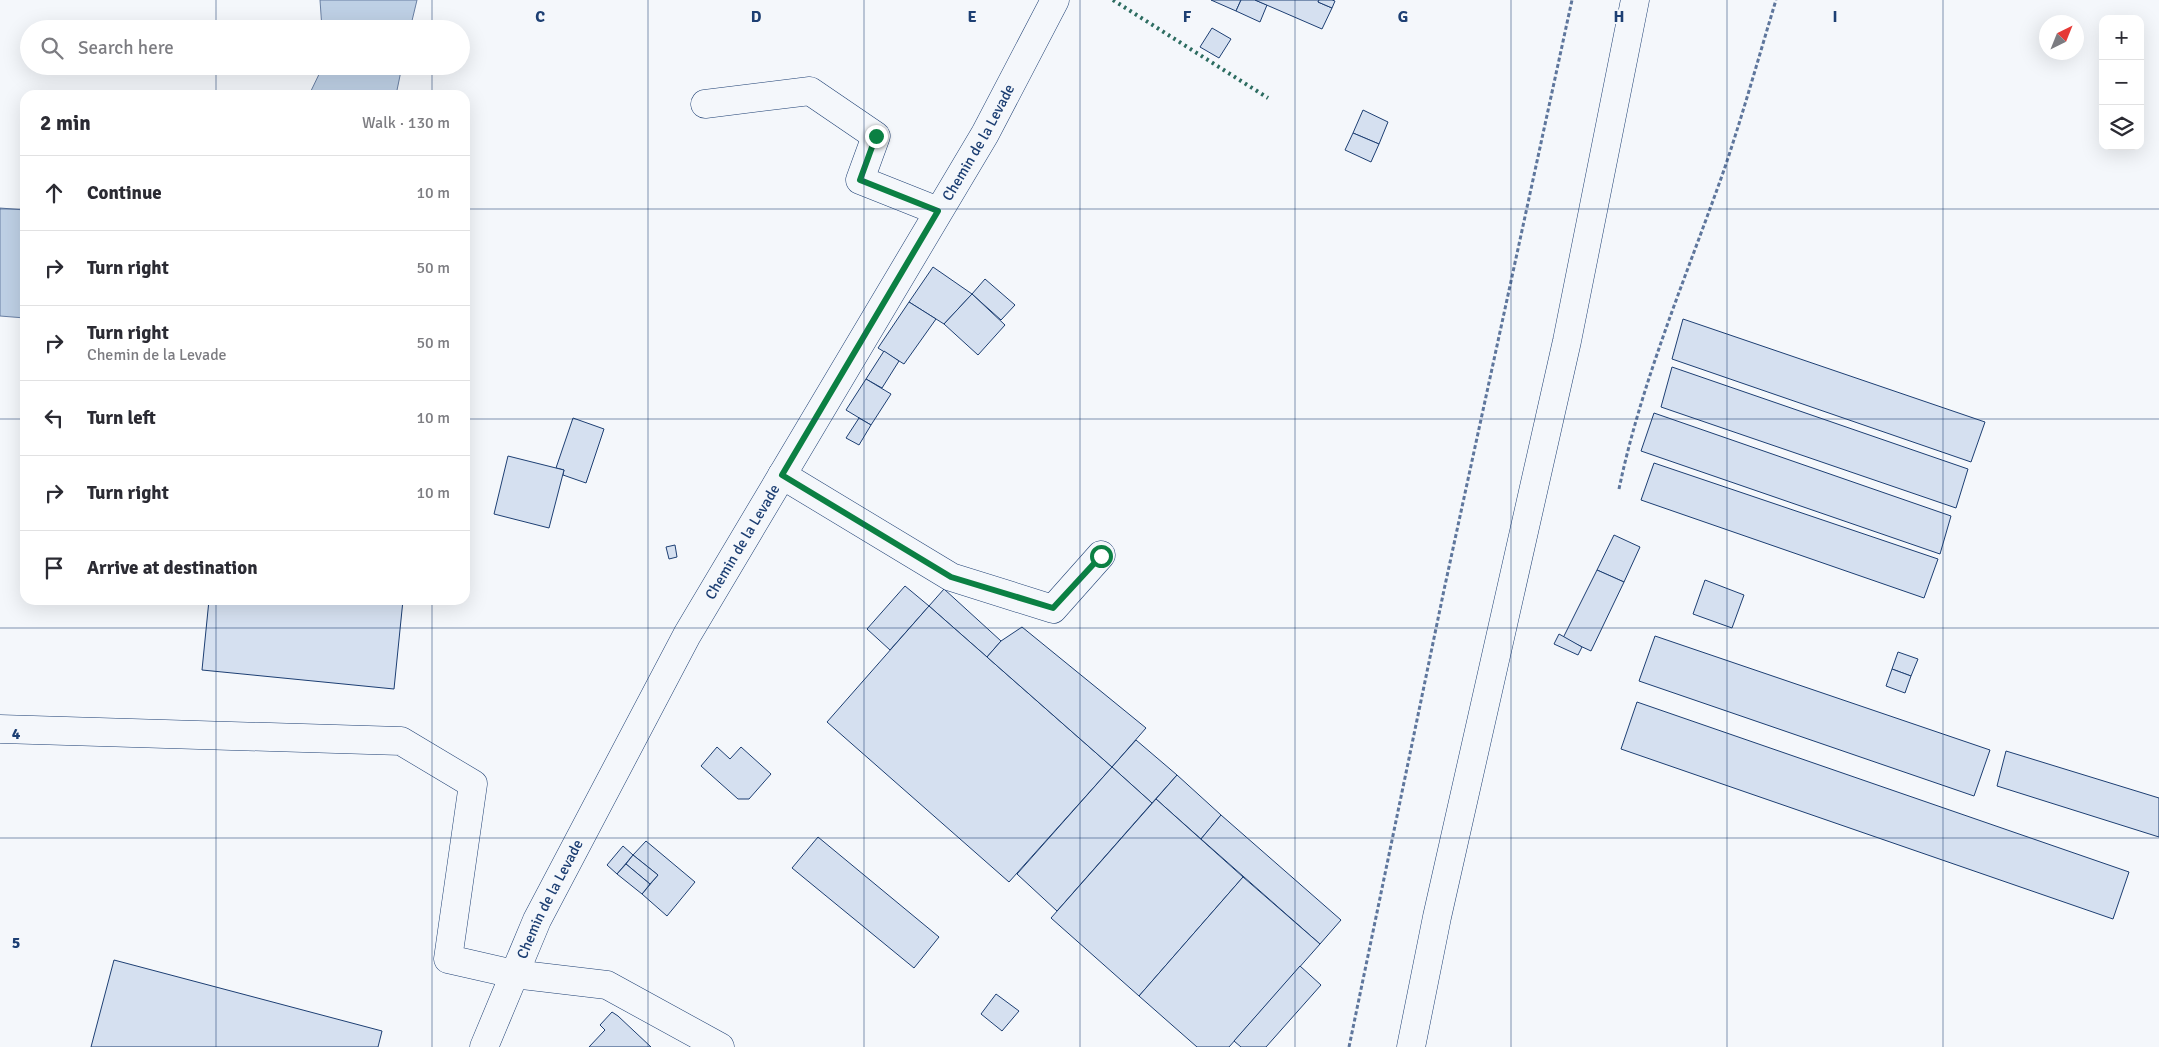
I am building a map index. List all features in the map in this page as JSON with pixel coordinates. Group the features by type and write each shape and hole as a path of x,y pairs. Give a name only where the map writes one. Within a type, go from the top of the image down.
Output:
{"street":[{"name":"Chemin de la Levade","path":"484,1047 537,920 678,652 985,134 1056,0"},
{"path":"1411,1047 1439,907 1567,341 1635,0"},
{"path":"705,104 810,91 876,136 860,180 938,211"},
{"path":"782,475 951,577 1053,608 1101,556"},
{"path":"0,729 401,741 473,784 448,959 514,974 607,985 720,1047"}],"path":[{"path":"1349,1047 1444,590 1572,0"},
{"path":"1619,489 1628,449 1660,348 1724,168 1776,0"}],"water":[{"path":"320,0 417,0 412,20 321,20"},
{"path":"319,75 400,75 397,90 311,90"},
{"path":"0,208 20,210 20,318 0,316"}],"building":[{"path":"1211,0 1241,0 1236,11"},
{"path":"1241,0 1255,0 1267,5 1260,22 1236,11"},
{"path":"1255,0 1319,0 1318,2 1332,8 1322,29"},
{"path":"1319,0 1335,1 1332,8 1318,2"},
{"path":"1212,28 1231,39 1219,58 1200,47"},
{"path":"1363,110 1388,122 1379,144 1353,133"},
{"path":"1353,133 1379,144 1371,162 1345,150"},
{"path":"933,267 972,294 944,324 909,302"},
{"path":"985,279 1015,305 1001,320 972,294"},
{"path":"972,294 1005,325 978,355 944,324"},
{"path":"909,302 936,319 904,364 878,348"},
{"path":"1683,319 1985,422 1971,462 1672,359"},
{"path":"884,351 899,361 882,388 866,379"},
{"path":"1672,367 1968,469 1956,508 1661,407"},
{"path":"866,379 891,394 871,425 846,410"},
{"path":"1654,413 1951,516 1940,554 1641,451"},
{"path":"573,418 604,429 586,483 563,475 564,470 556,468"},
{"path":"859,418 871,425 859,445 846,438"},
{"path":"508,456 564,470 549,528 494,514"},
{"path":"1654,463 1938,559 1924,598 1641,500"},
{"path":"1614,535 1640,547 1624,582 1597,570"},
{"path":"675,545 677,557 669,559 666,547"},
{"path":"1597,570 1624,582 1591,651 1563,638"},
{"path":"1705,580 1744,595 1732,628 1693,614"},
{"path":"905,586 929,606 890,650 867,629"},
{"path":"944,589 1001,641 987,657 929,606"},
{"path":"208,605 402,605 394,689 202,670"},
{"path":"929,606 1112,767 1009,882 827,722"},
{"path":"1022,627 1146,728 1112,767 987,657 1001,641"},
{"path":"1559,634 1582,647 1578,655 1554,644"},
{"path":"1655,636 1990,750 1974,796 1639,681"},
{"path":"1898,652 1918,659 1911,676 1892,669"},
{"path":"1892,669 1911,676 1905,693 1886,686"},
{"path":"1637,702 2129,872 2113,919 1621,749"},
{"path":"1136,740 1177,775 1152,803 1112,767"},
{"path":"717,747 730,759 741,747 771,774 749,799 738,799 701,766"},
{"path":"2006,751 2159,798 2159,837 1997,786"},
{"path":"1112,767 1152,803 1057,911 1017,874"},
{"path":"1177,775 1221,815 1201,839 1156,799"},
{"path":"1156,799 1243,877 1139,996 1051,918"},
{"path":"1221,815 1341,920 1320,944 1201,839"},
{"path":"818,837 939,937 914,968 792,868"},
{"path":"646,841 695,882 667,916 642,894 658,875 633,855"},
{"path":"623,846 633,855 617,874 607,865"},
{"path":"633,855 658,875 650,884 626,864"},
{"path":"626,864 650,884 642,894 617,874"},
{"path":"1243,877 1320,944 1229,1047 1197,1047 1139,996"},
{"path":"114,960 382,1031 378,1047 91,1047"},
{"path":"1300,966 1321,985 1266,1047 1241,1047 1234,1041"},
{"path":"996,994 1019,1011 1002,1031 981,1014"},
{"path":"612,1012 651,1047 589,1047 605,1030 600,1025"}],"hedge":[{"path":"1113,0 1268,98"}],"route":[{"path":"876,136 860,180 938,211 782,475 951,577 1053,608 1101,556"}]}
